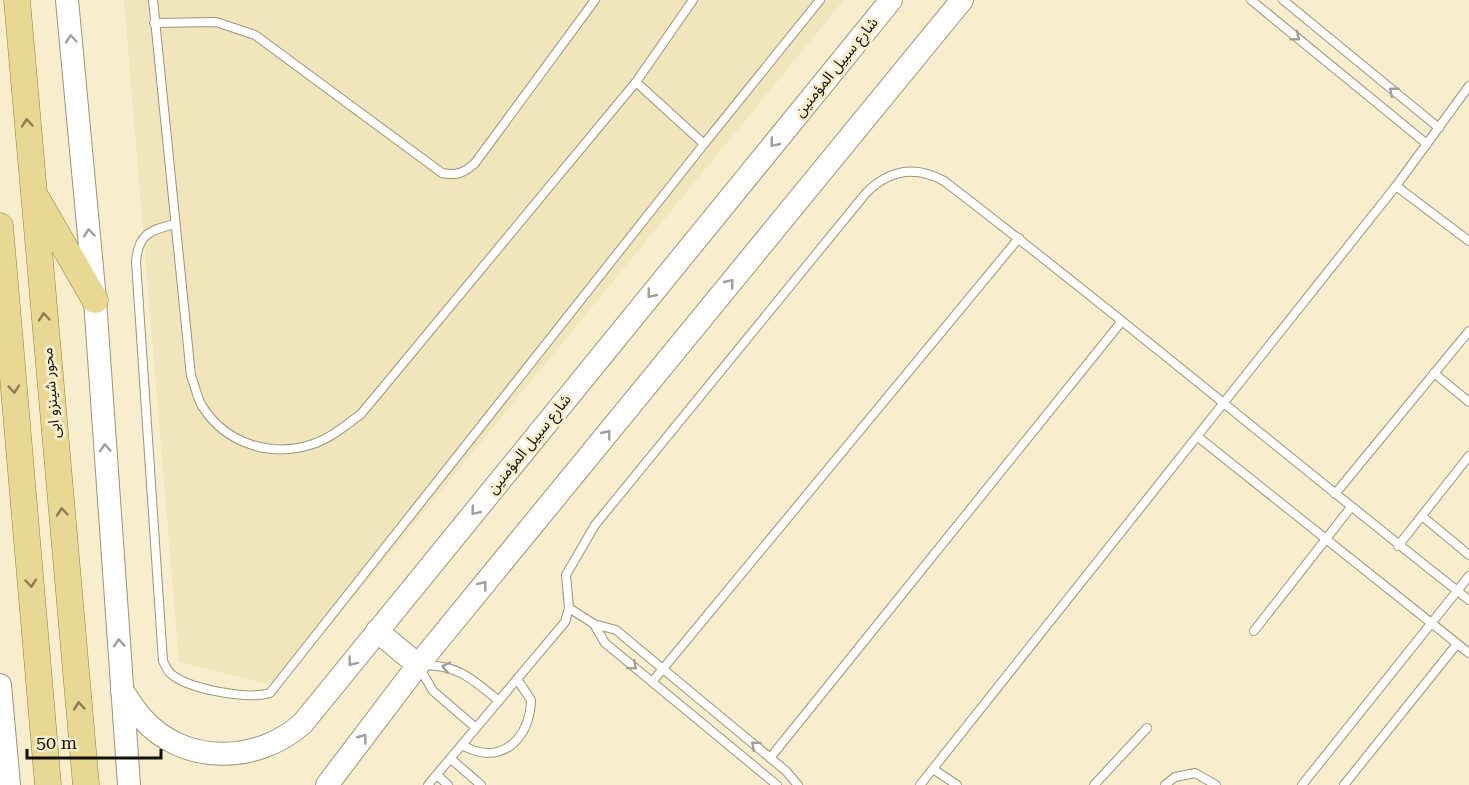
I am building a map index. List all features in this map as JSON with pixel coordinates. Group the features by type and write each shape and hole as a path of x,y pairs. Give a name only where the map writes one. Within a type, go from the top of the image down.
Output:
{"main road":[{"name":"محور شينزو ابى","path":"17,0 86,785"},
{"path":"67,0 95,300 129,785"},
{"name":"شارع سبيل المؤمنين","path":"122,690 141,718 171,740 213,754 250,753 278,742 303,723 891,0"},
{"path":"327,785 418,665 962,0"},
{"path":"33,191 95,300"},
{"path":"0,226 48,785"},
{"path":"377,631 418,665"},
{"path":"0,685 9,785"}],"lane":[{"path":"153,0 191,376 201,405 220,428 239,441 262,448 287,449 313,444 338,431 361,414 636,82 693,0"},
{"path":"154,23 216,22 255,34 436,170 454,176 466,171 475,163 595,0"},
{"path":"176,225 148,232 137,247 136,262 163,661 169,673 179,679 218,692 260,696 270,693 820,0"},
{"path":"1251,0 1427,144"},
{"path":"1283,0 1439,128"},
{"path":"636,82 704,144"},
{"path":"920,785 1396,186 1469,86"},
{"path":"428,785 565,622 569,608 566,575 596,525 876,182 903,171 932,174 1019,238 1398,546 1469,600"},
{"path":"1396,186 1469,242"},
{"path":"652,682 1019,238"},
{"path":"770,758 1122,321"},
{"path":"1335,494 1469,331"},
{"path":"1434,373 1469,402"},
{"path":"1198,437 1469,653"},
{"path":"1398,546 1469,456"},
{"path":"1254,631 1351,507"},
{"path":"1422,516 1469,555"},
{"path":"1302,785 1469,576"},
{"path":"569,608 594,624 616,630 770,758 798,785"},
{"path":"594,624 605,643 777,785"},
{"path":"1344,785 1457,644"},
{"path":"418,665 439,665 461,672 499,701"},
{"path":"418,665 433,690 476,728"},
{"path":"462,745 474,752 487,754 500,752 520,736 527,725 531,700 517,679"},
{"path":"1094,785 1147,728"},
{"path":"451,759 481,785"},
{"path":"933,769 957,785"},
{"path":"1165,785 1174,777 1195,773 1216,785"},
{"path":"437,775 448,785"}],"shaded area":[{"path":"124,0 844,0 280,687 179,662"}]}
